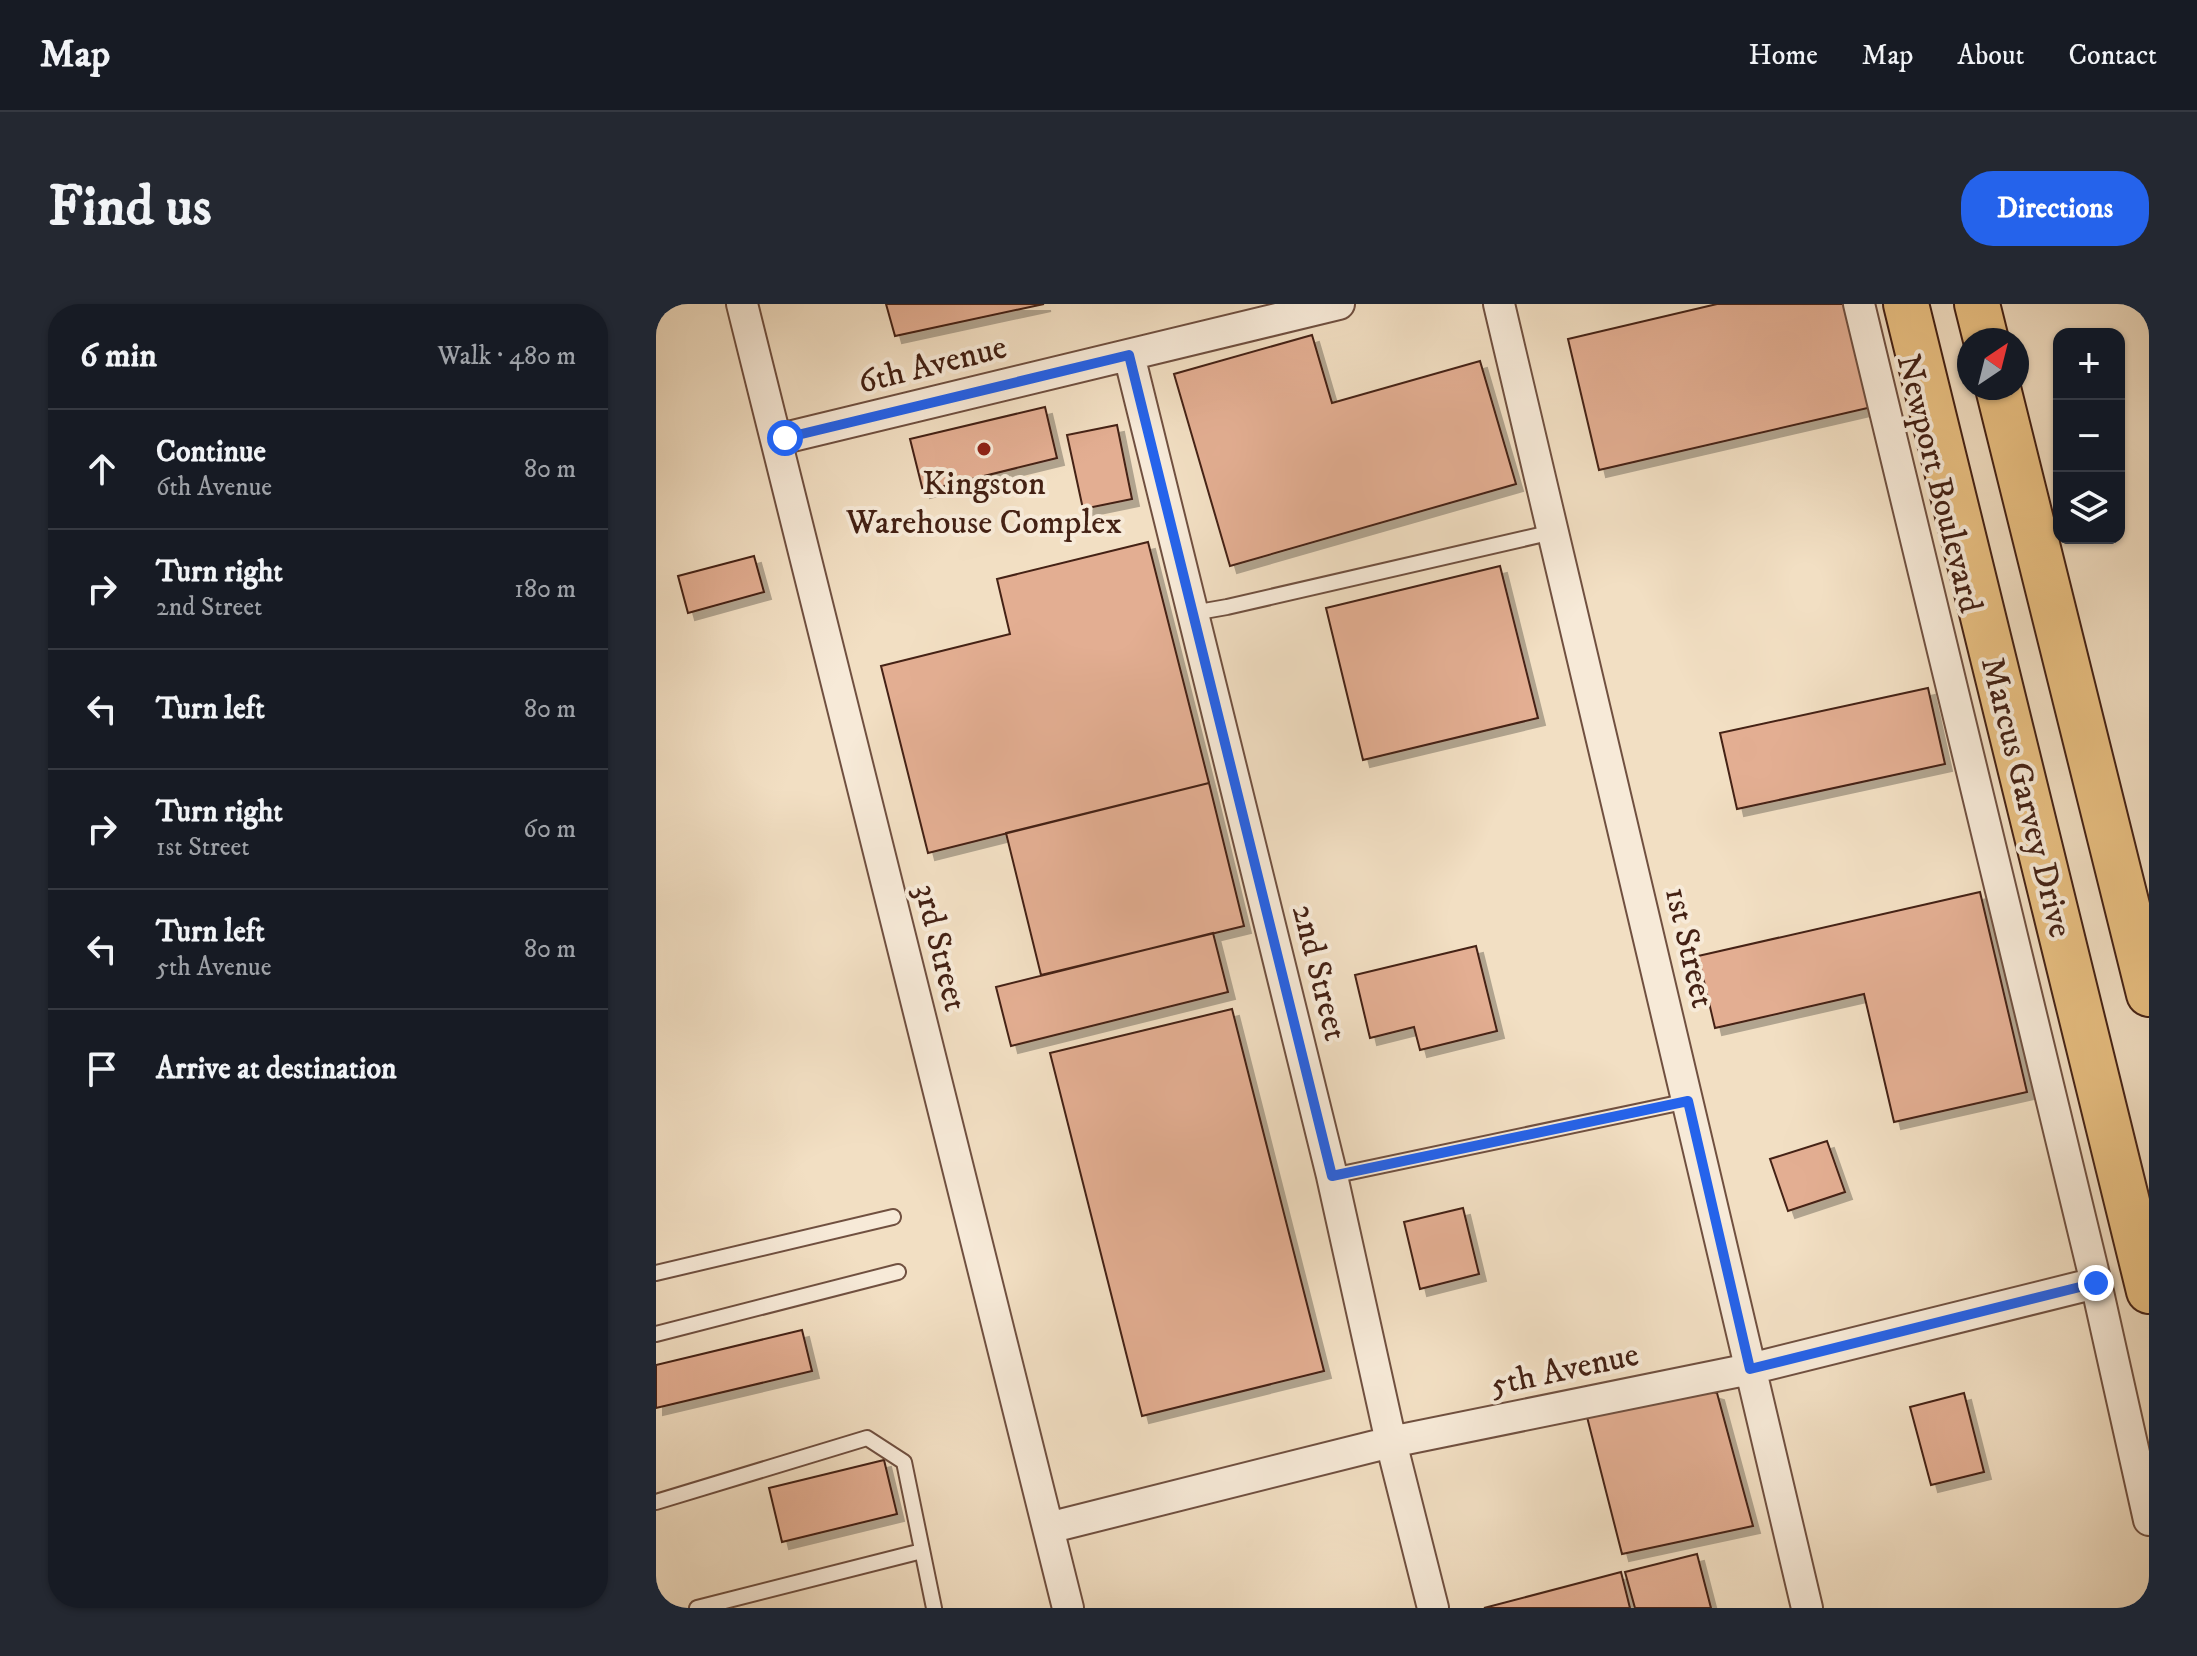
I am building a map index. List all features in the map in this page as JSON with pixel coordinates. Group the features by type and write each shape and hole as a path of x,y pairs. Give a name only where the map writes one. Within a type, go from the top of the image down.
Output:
{"highway":[{"name":"Marcus Garvey Drive","path":"1906,304 2149,1291"},
{"path":"1977,304 1983,328"},
{"name":"Marcus Garvey Drive","path":"2001,400 2149,994"}],"street":[{"name":"3rd Street","path":"742,304 1068,1608"},
{"path":"1233,329 1251,304"},
{"name":"6th Avenue","path":"776,440 1339,304"},
{"name":"1st Street","path":"1499,304 1807,1608"},
{"name":"Newport Boulevard","path":"1859,304 2096,1283 2149,1520"},
{"name":"2nd Street","path":"1129,355 1332,1176 1391,1442 1433,1608"},
{"name":"5th Avenue","path":"1048,1528 1391,1442 1750,1369 2096,1283"}],"lane":[{"path":"1193,613 1553,532"},
{"path":"1332,1176 1688,1101"},
{"path":"656,1273 893,1217"},
{"path":"656,1334 898,1272"},
{"path":"656,1502 867,1438 904,1462 934,1608"},
{"path":"697,1608 922,1551"}],"building":[{"path":"886,304 1044,304 895,336"},
{"path":"1717,304 1848,304 1872,407 1599,470 1568,339"},
{"path":"1312,335 1332,403 1480,361 1516,484 1230,566 1174,374"},
{"name":"Kingston Warehouse Complex","path":"1045,407 1057,458 923,491 910,439"},
{"path":"1117,425 1132,499 1083,509 1067,435"},
{"path":"1148,542 1209,783 928,853 881,666 1010,634 997,579"},
{"path":"754,556 764,592 688,613 678,576"},
{"path":"1500,566 1538,718 1363,760 1326,608"},
{"path":"1928,688 1945,764 1737,809 1720,733"},
{"path":"1209,783 1244,926 1041,975 1006,833"},
{"path":"1980,892 2027,1092 1894,1122 1864,994 1715,1028 1698,956"},
{"path":"1213,933 1228,992 1011,1046 996,987"},
{"path":"1476,946 1497,1031 1420,1050 1414,1027 1370,1038 1355,975"},
{"path":"1232,1009 1324,1371 1142,1416 1050,1053"},
{"path":"1827,1141 1845,1192 1788,1211 1770,1159"},
{"path":"1463,1208 1479,1274 1420,1289 1404,1222"},
{"path":"802,1330 812,1371 656,1408 656,1365"},
{"path":"1691,1386 1717,1393 1753,1526 1622,1554 1586,1413"},
{"path":"1964,1393 1984,1472 1931,1485 1910,1407"},
{"path":"884,1460 897,1514 782,1542 769,1488"},
{"path":"1697,1554 1711,1608 1635,1608 1625,1572"},
{"path":"1621,1572 1630,1608 1484,1608"}],"place":[{"name":"Kingston Warehouse Complex","path":"984,449"}],"route":[{"path":"785,438 1129,355 1332,1176 1688,1101 1750,1369 2096,1283"}]}
